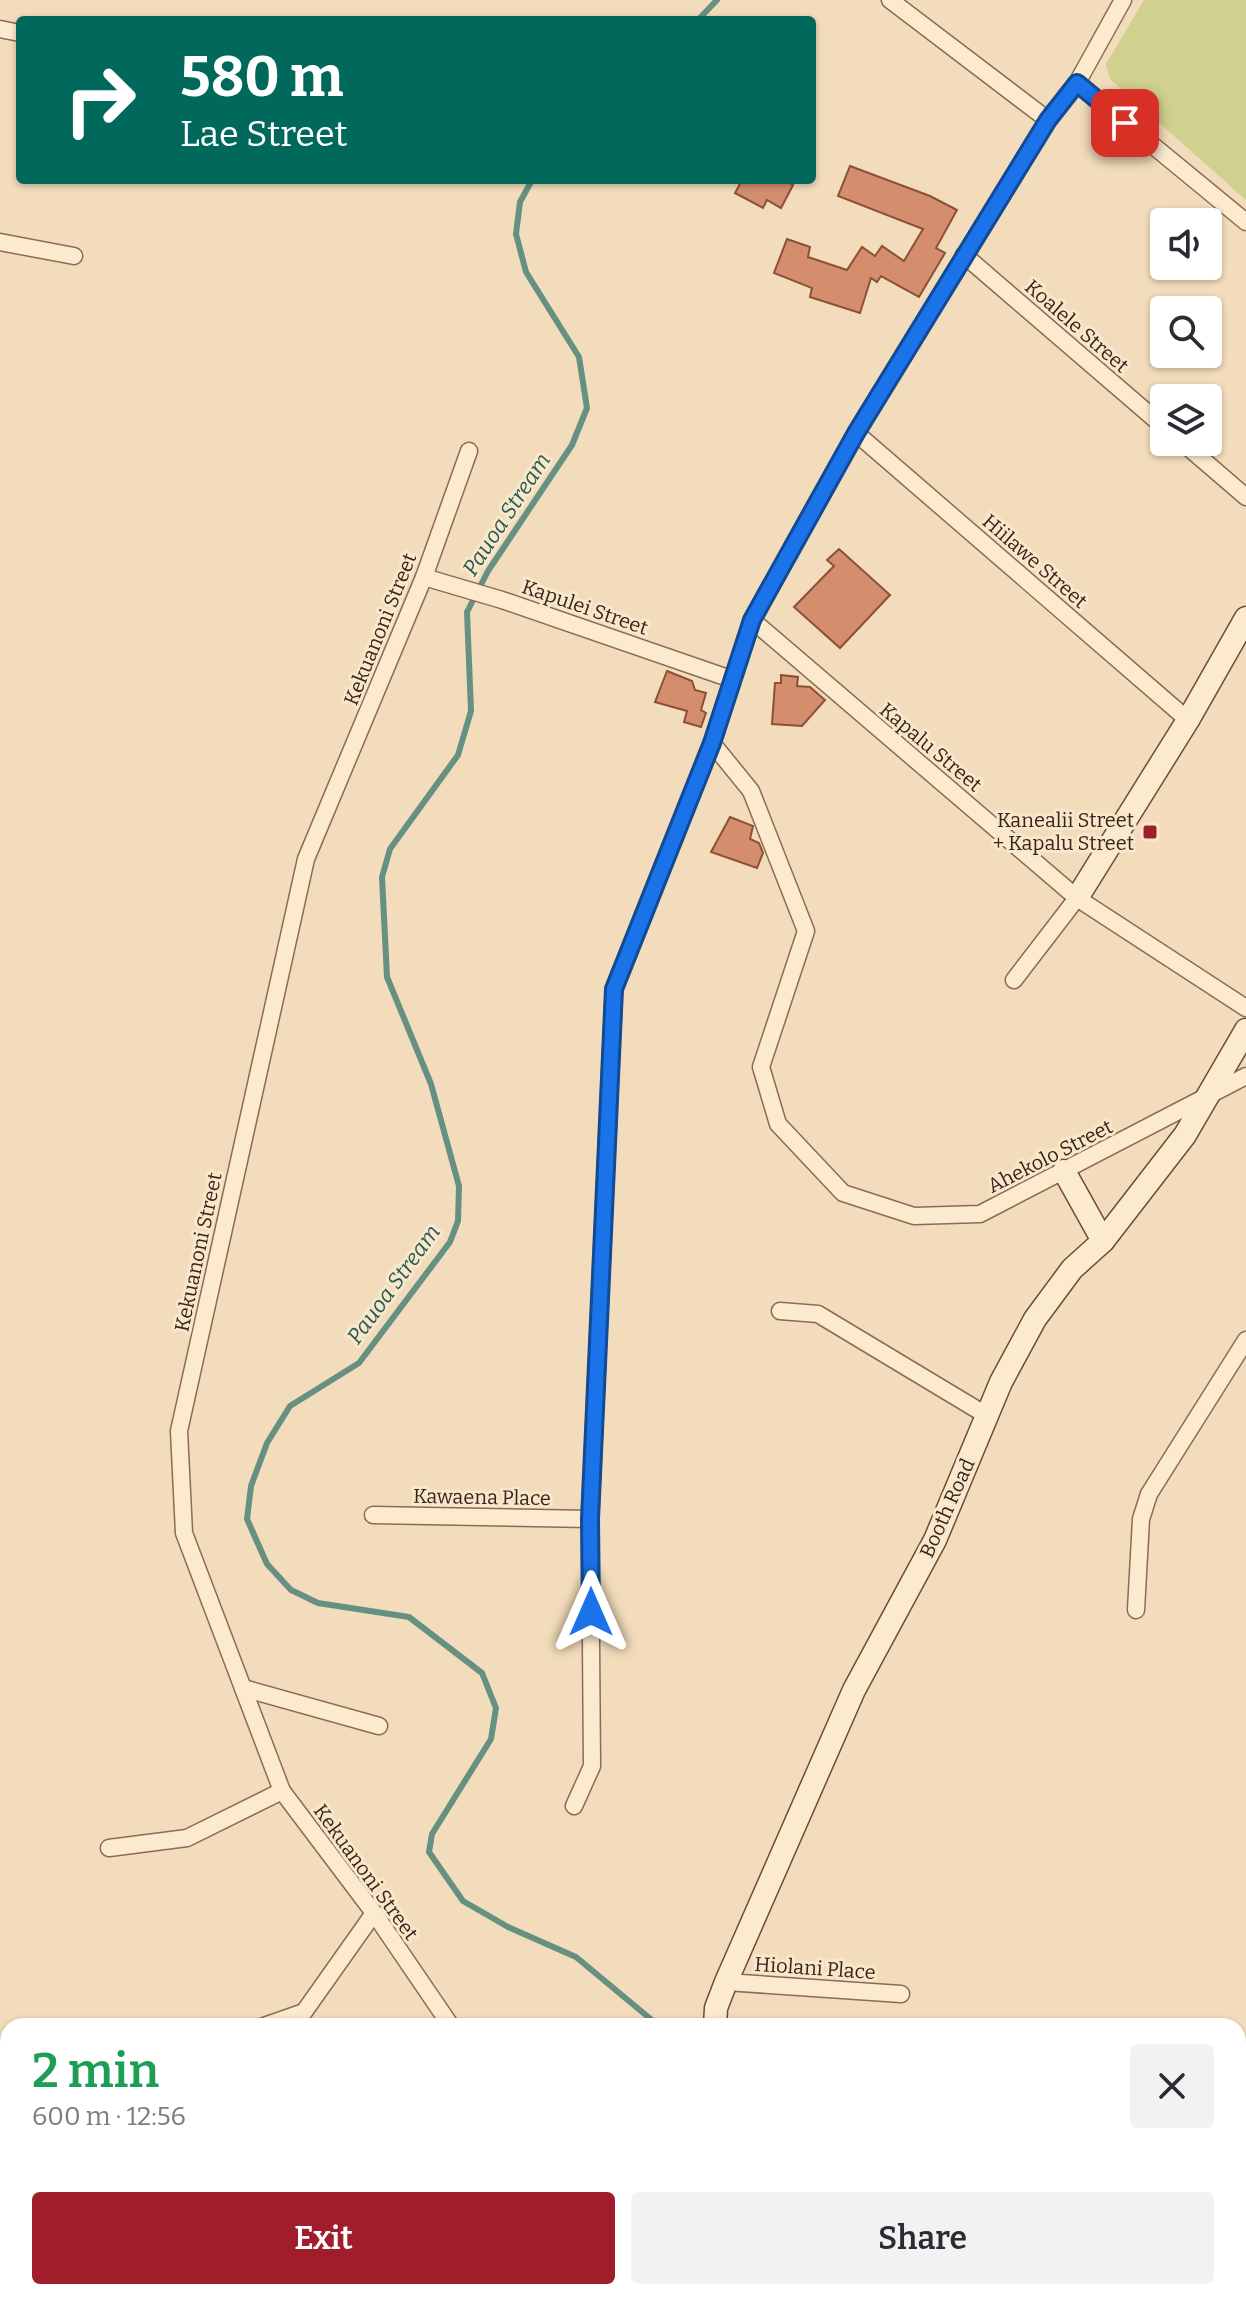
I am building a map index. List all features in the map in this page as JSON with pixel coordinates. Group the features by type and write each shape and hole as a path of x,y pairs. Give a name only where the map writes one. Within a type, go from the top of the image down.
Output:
{"street":[{"path":"890,0 1048,120"},
{"path":"574,1806 592,1766 590,1519 614,989 712,743 752,620 856,433 1048,120 1077,83 1123,0"},
{"path":"1077,83 1246,222"},
{"path":"0,242 74,256"},
{"name":"Koalele Street","path":"964,255 1150,415"},
{"name":"Hiilawe Street","path":"856,433 1188,720"},
{"name":"Kekuanoni Street","path":"446,2018 374,1913 282,1791 184,1533 179,1431 306,859 424,577 469,451"},
{"path":"1198,456 1246,497"},
{"name":"Kapulei Street","path":"424,577 502,600 731,679"},
{"path":"1014,980 1077,898 1188,720 1246,618"},
{"name":"Kapalu Street","path":"752,620 1077,898 1246,1008"},
{"name":"Ahekolo Street","path":"712,743 751,791 806,931 761,1067 778,1124 843,1193 914,1216 980,1214 1246,1076"},
{"name":"Booth Road","path":"715,2018 726,1982 854,1690 951,1506 986,1415 1035,1319 1072,1269 1103,1241 1185,1135 1246,1030"},
{"path":"1064,1171 1103,1241"},
{"path":"780,1311 818,1314 986,1415"},
{"path":"1136,1610 1141,1519 1149,1494 1246,1340"},
{"name":"Kawaena Place","path":"373,1515 590,1519"},
{"path":"243,1688 379,1726"},
{"path":"109,1848 187,1838 282,1791"},
{"path":"287,2018 304,2012 374,1913"},
{"name":"Hiolani Place","path":"726,1982 901,1994"}],"green space":[{"path":"1144,0 1246,0 1246,200 1110,79 1106,64"}],"building":[{"path":"850,166 930,196 957,210 936,248 945,253 919,297 881,276 877,282 871,278 860,313 810,297 812,288 774,273 787,239 810,247 808,257 847,270 862,247 875,256 882,246 904,261 923,229 838,196"},
{"path":"740,184 793,185 781,208 767,200 763,208 735,193"},
{"path":"839,549 890,595 840,648 794,607 834,566 827,560"},
{"path":"667,671 692,681 695,690 706,693 701,710 706,713 701,727 684,722 687,711 655,702"},
{"path":"781,675 798,677 797,686 810,687 825,700 802,726 772,724 775,683 781,683"},
{"path":"730,817 753,826 750,839 759,843 763,853 757,868 711,852"}],"waterway":[{"name":"Pauoa Stream","path":"702,16 717,0"},
{"name":"Pauoa Stream","path":"530,184 520,202 516,234 526,272 579,357 587,408 572,445 488,571 467,612 471,711 458,755 390,849 382,877 387,977 431,1084 459,1186 458,1221 450,1242 359,1363 290,1406 267,1443 251,1486 247,1519 267,1564 291,1590 318,1603 409,1617 482,1673 496,1708 491,1739 432,1834 429,1852 463,1901 508,1927 576,1957 649,2018"}],"place":[{"name":"Kanealii Street + Kapalu Street","path":"1150,832"}],"route":[{"path":"591,1612 590,1519 614,989 712,743 752,620 856,433 1048,120 1077,83 1125,123"}]}
